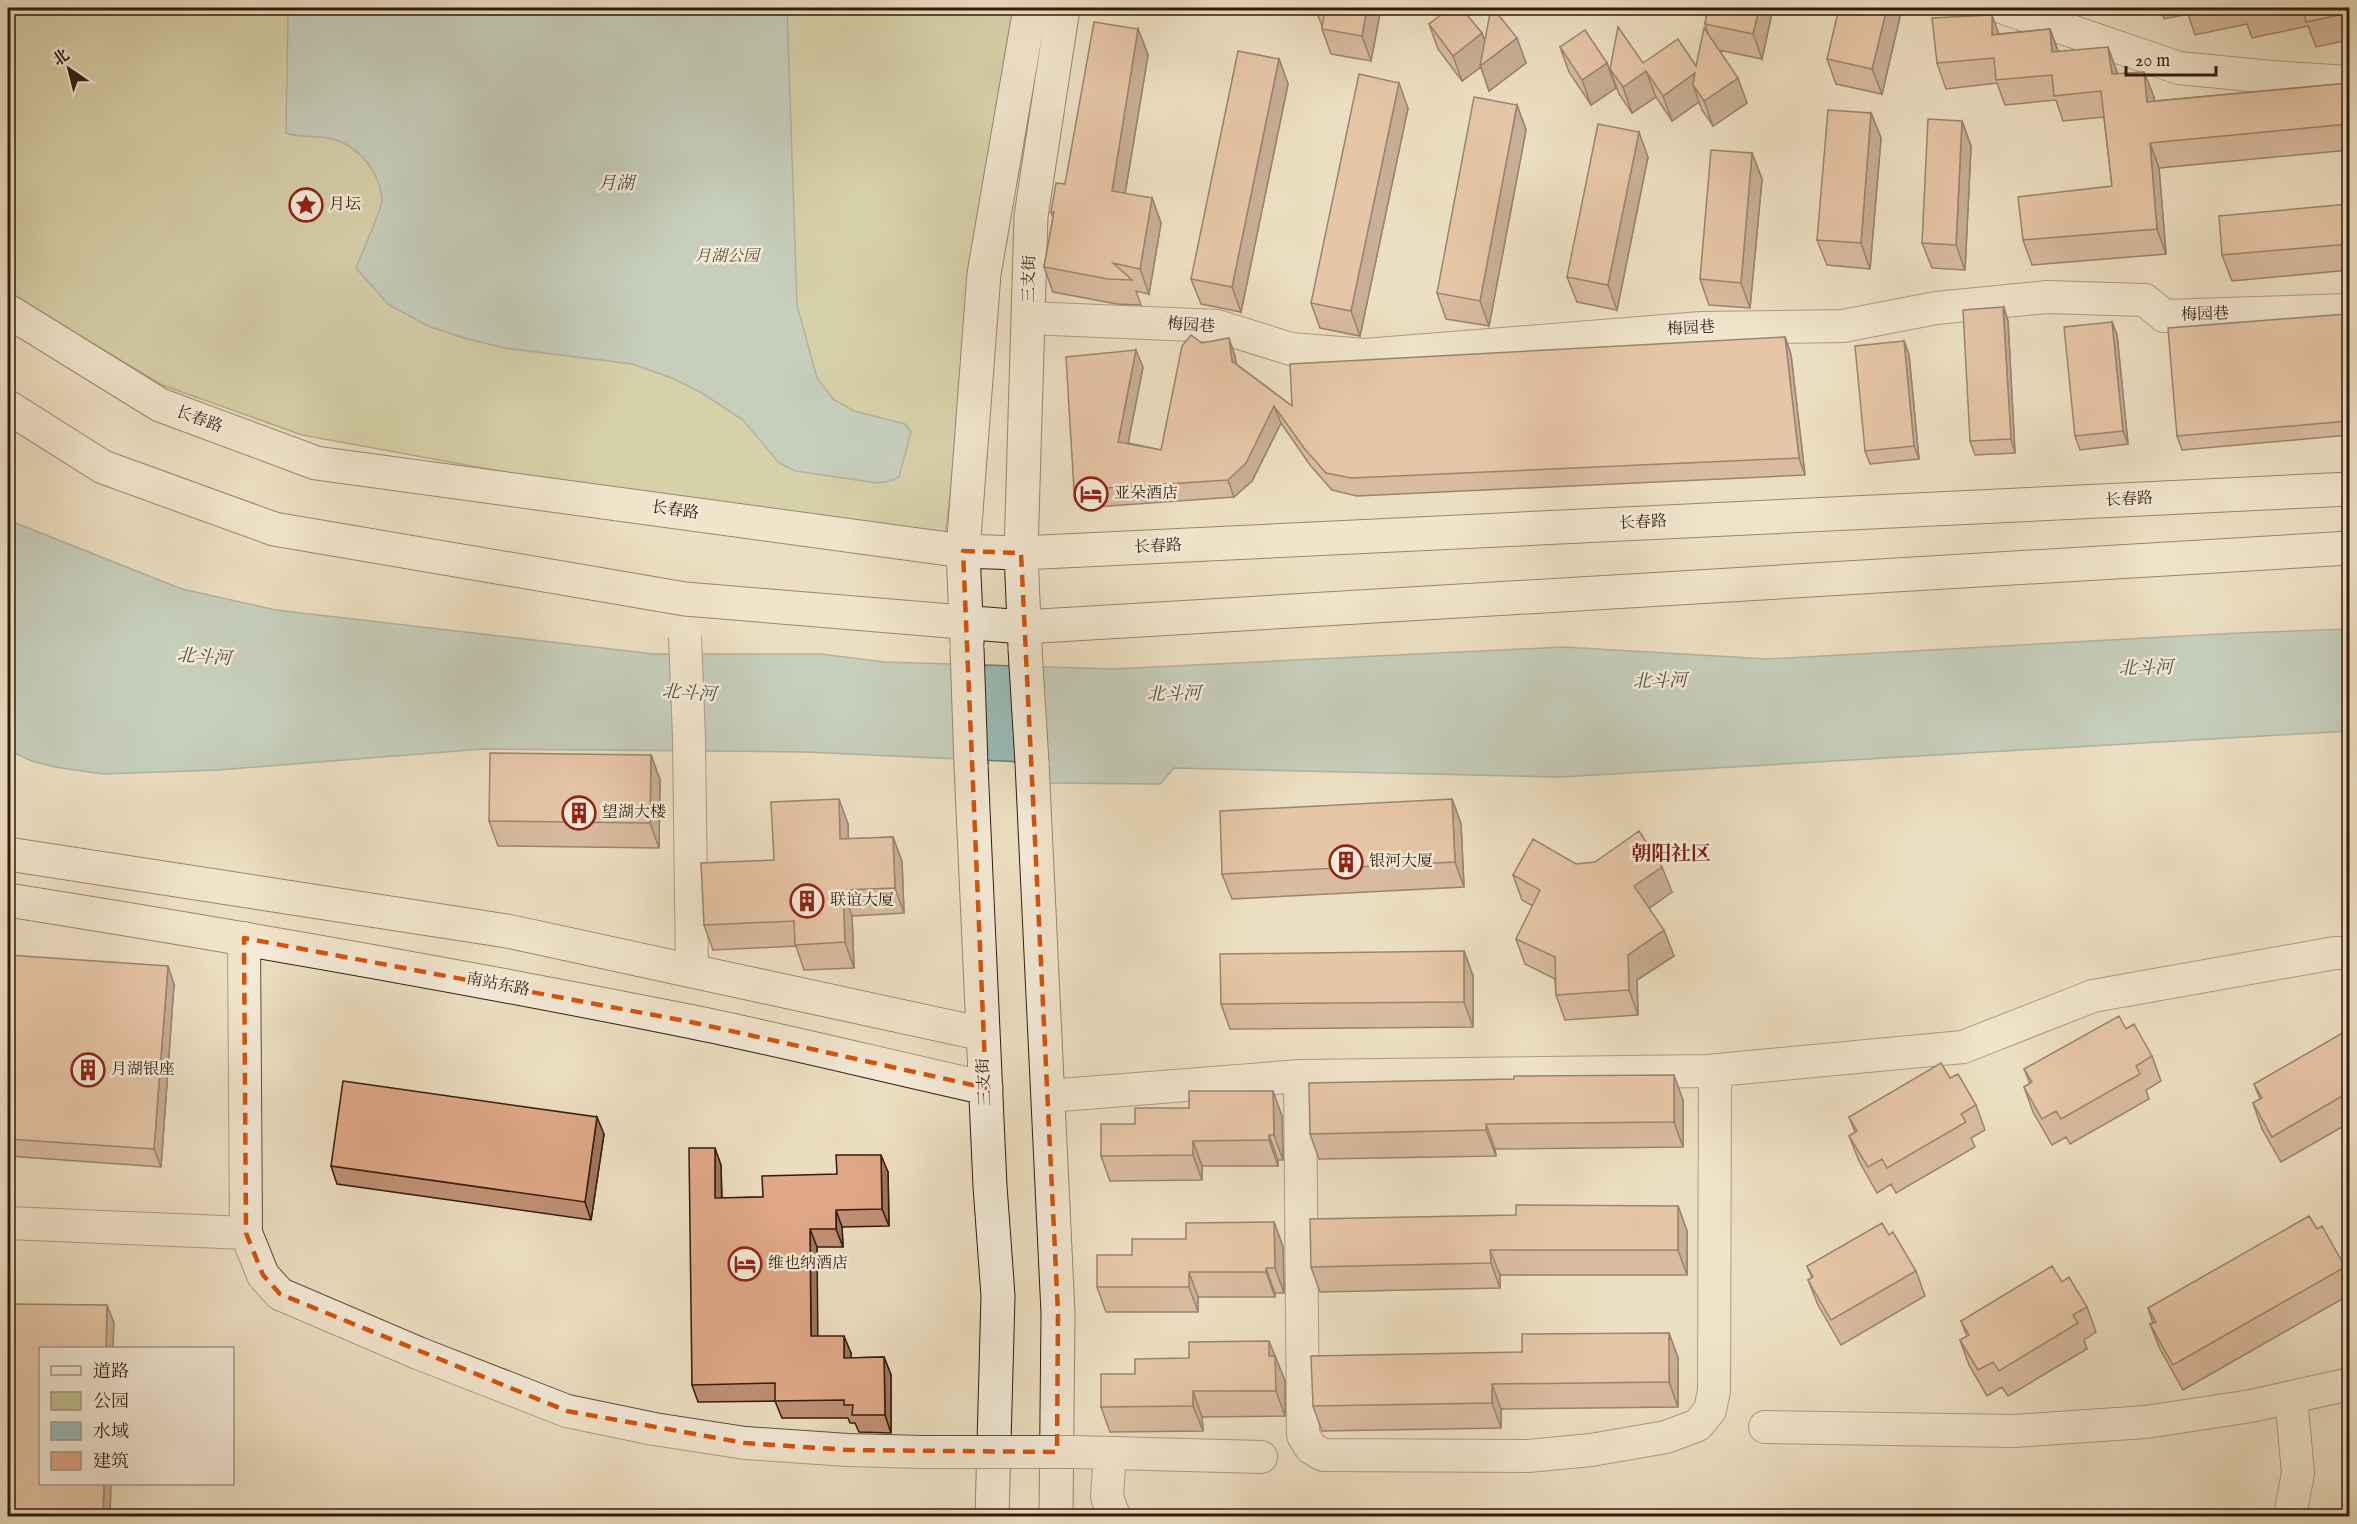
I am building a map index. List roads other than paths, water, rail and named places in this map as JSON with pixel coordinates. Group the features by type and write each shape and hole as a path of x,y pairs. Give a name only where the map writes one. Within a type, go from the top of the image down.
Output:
{"main road":[{"path":"963,551 984,274 1030,8"},
{"name":"三支街","path":"1024,638 1021,553 1031,216 1063,8"},
{"name":"长春路","path":"8,311 160,405 316,463 963,551 1021,553 2349,489"},
{"path":"8,408 103,467 274,529 685,598 967,635 1024,638 2349,548"},
{"name":"三支街","path":"963,551 983,1034 998,1296 992,1516"},
{"path":"1024,638 1058,1313 1056,1516"},
{"path":"8,854 507,931 983,1034"},
{"name":"南站东路","path":"8,900 244,938 691,1022 986,1088"}],"street":[{"path":"2004,8 2179,68 2349,82"},
{"name":"梅园巷","path":"1029,318 1217,326 1291,349 1365,355 1701,328 1843,326 1936,308 2047,297 2145,300 2164,316 2349,309"},
{"path":"685,598 692,971"},
{"path":"244,938 246,1233 263,1275 280,1294 418,1353 567,1411 654,1429 745,1443 848,1450 1074,1452 1261,1457"},
{"path":"1048,1096 1300,1076 1715,1071 1963,1047 2093,996 2335,953 2349,953"},
{"path":"1300,1076 1304,1435 1311,1448 1323,1455 1528,1456 1591,1450 1666,1437 1698,1425 1710,1410 1714,1391 1715,1071"},
{"path":"8,1223 246,1233"},
{"path":"1766,1427 2014,1431 2146,1422 2251,1406 2349,1384"},
{"path":"2290,1516 2298,1473 2291,1397"},
{"path":"1110,1453 1107,1497 1114,1516"}],"water":[{"name":"月湖","path":"288,8 787,8 797,305 817,378 833,399 854,411 905,424 911,432 899,477 877,483 795,471 779,463 743,420 702,393 672,378 632,364 505,348 464,338 428,326 389,305 356,268 382,199 373,171 361,155 336,140 286,133"},
{"name":"北斗河","path":"8,520 182,589 276,610 654,654 820,654 885,662 1113,669 1564,647 1767,659 2349,629 2349,731 1560,777 1174,768 1160,784 1048,783 1048,763 805,752 483,749 218,770 103,774 55,767 32,761 8,750"}],"place":[{"name":"月坛","path":"306,205"},
{"name":"亚朵酒店","path":"1091,494"},
{"name":"望湖大楼","path":"579,813"},
{"name":"银河大厦","path":"1346,862"},
{"name":"联谊大厦","path":"807,901"},
{"name":"月湖银座","path":"88,1070"},
{"name":"维也纳酒店","path":"745,1264"}],"district":[{"name":"朝阳社区","path":"1671,854"}],"park label":[{"name":"月湖公园","path":"727,257"}]}
